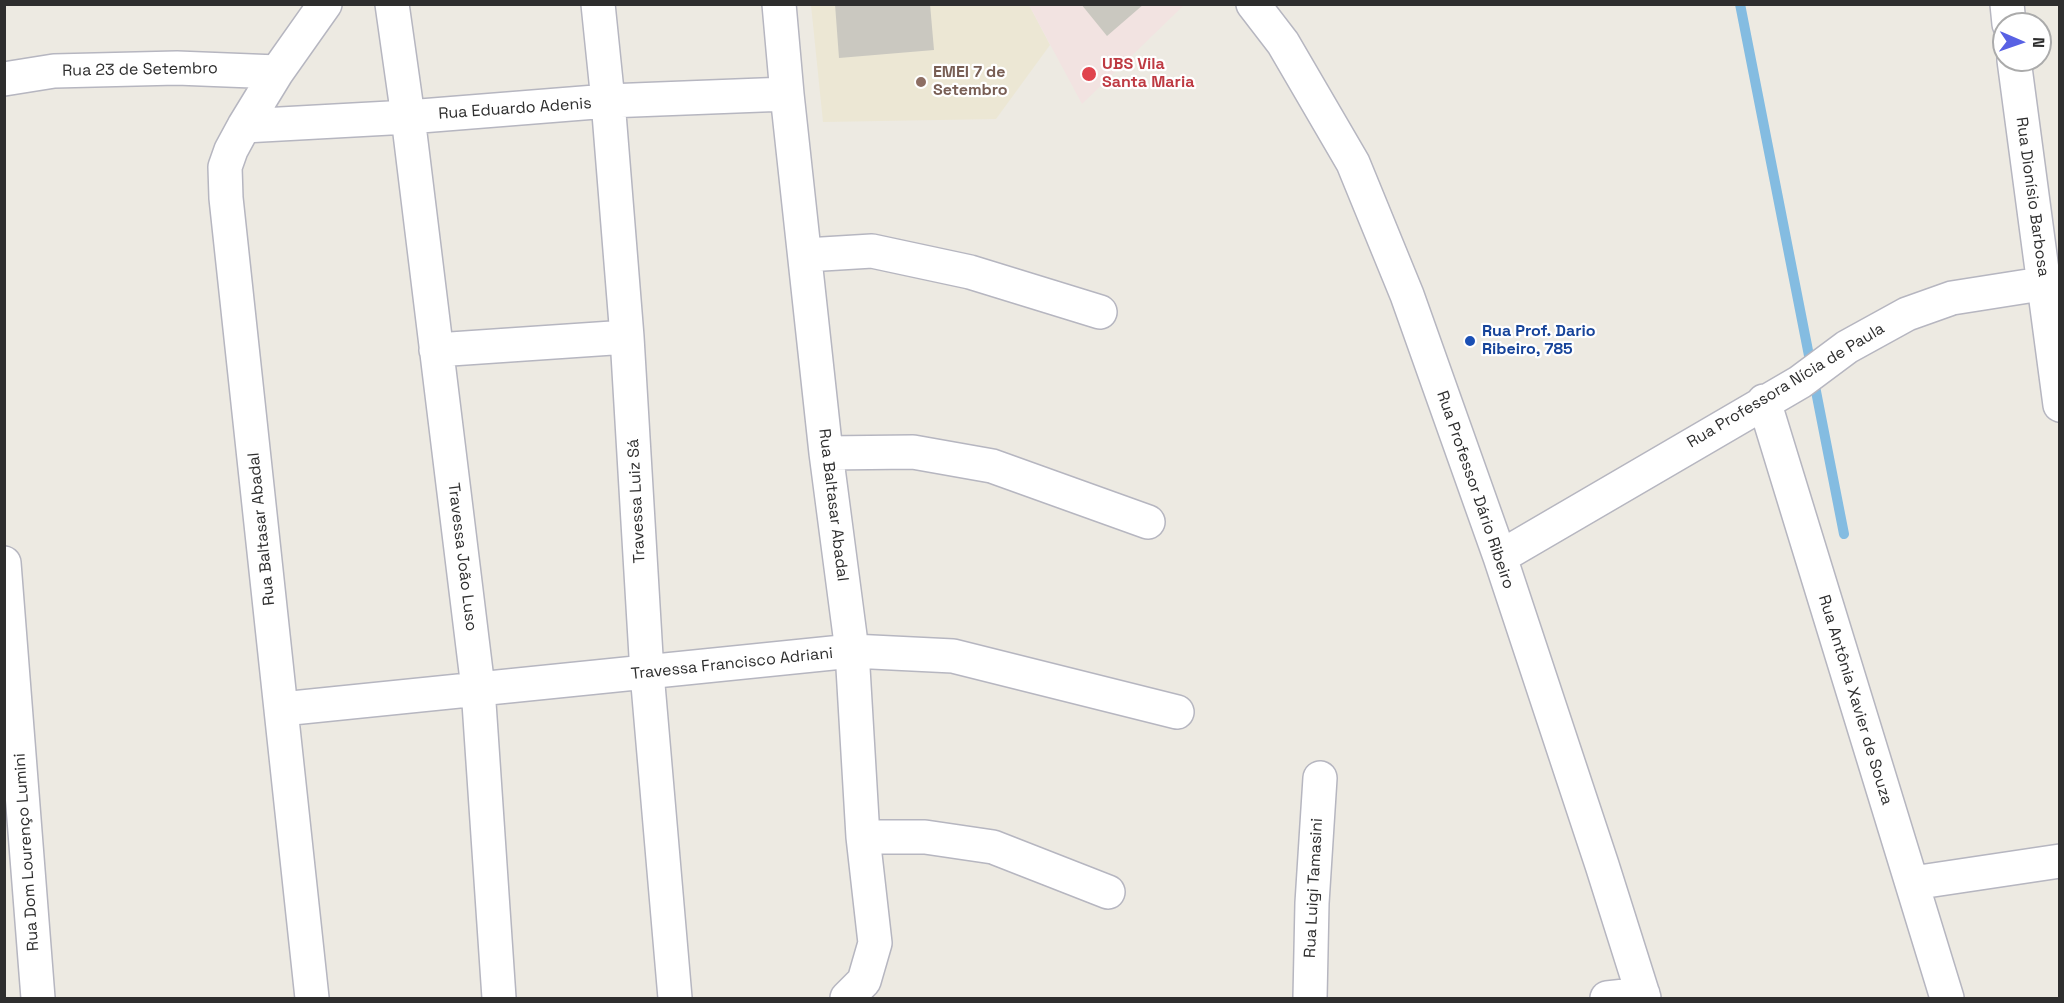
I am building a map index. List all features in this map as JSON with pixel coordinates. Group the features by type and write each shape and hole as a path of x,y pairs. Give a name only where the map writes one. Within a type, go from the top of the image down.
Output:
{"street":[{"name":"Rua Baltasar Abadal","path":"312,999 226,198 225,167 244,126 277,72 325,4"},
{"name":"Travessa João Luso","path":"392,4 478,688 499,999"},
{"name":"Travessa Luiz Sá","path":"598,4 609,101 627,337 647,673 675,999"},
{"name":"Rua Baltasar Abadal","path":"779,4 826,453 852,651 863,837 875,943 864,981 847,999"},
{"name":"Rua Professor Dário Ribeiro","path":"1253,4 1283,43 1353,163 1407,295 1500,557 1643,996"},
{"name":"Rua 23 de Setembro","path":"4,79 54,71 88,70 177,68 277,72"},
{"name":"Rua Dionísio Barbosa","path":"2016,72 2052,282 2060,405"},
{"name":"Rua Eduardo Adenis","path":"244,126 408,117 609,101 787,94"},
{"path":"806,255 872,252 970,272 1100,312"},
{"name":"Rua Professora Nícia de Paula","path":"1500,557 1800,382 1846,347 1907,314 1952,298 2052,282"},
{"path":"436,350 627,337"},
{"name":"Rua Antônia Xavier de Souza","path":"1764,401 1947,999"},
{"path":"826,453 913,452 992,466 1148,522"},
{"name":"Rua Dom Lourenço Lumini","path":"4,563 38,999"},
{"name":"Travessa Francisco Adriani","path":"282,710 852,651 953,656 1177,712"},
{"name":"Rua Luigi Tamasini","path":"1310,999 1312,903 1320,778"},
{"path":"863,837 925,837 993,847 1108,892"},
{"path":"1913,883 2060,861"},
{"path":"1607,999 1643,996"}],"shaded area":[{"name":"EMEI 7 de Setembro","path":"811,5 1029,5 1050,45 996,119 823,122"},
{"name":"UBS Vila Santa Maria","path":"1029,5 1184,5 1082,104"}],"building":[{"path":"835,4 930,4 934,50 839,58"},
{"path":"1081,4 1144,4 1107,36"}],"waterway":[{"path":"1740,4 1844,534"}],"place":[{"name":"UBS Vila Santa Maria","path":"1089,74"},
{"name":"EMEI 7 de Setembro","path":"921,82"},
{"name":"Rua Prof. Dario Ribeiro, 785","path":"1470,341"}]}
